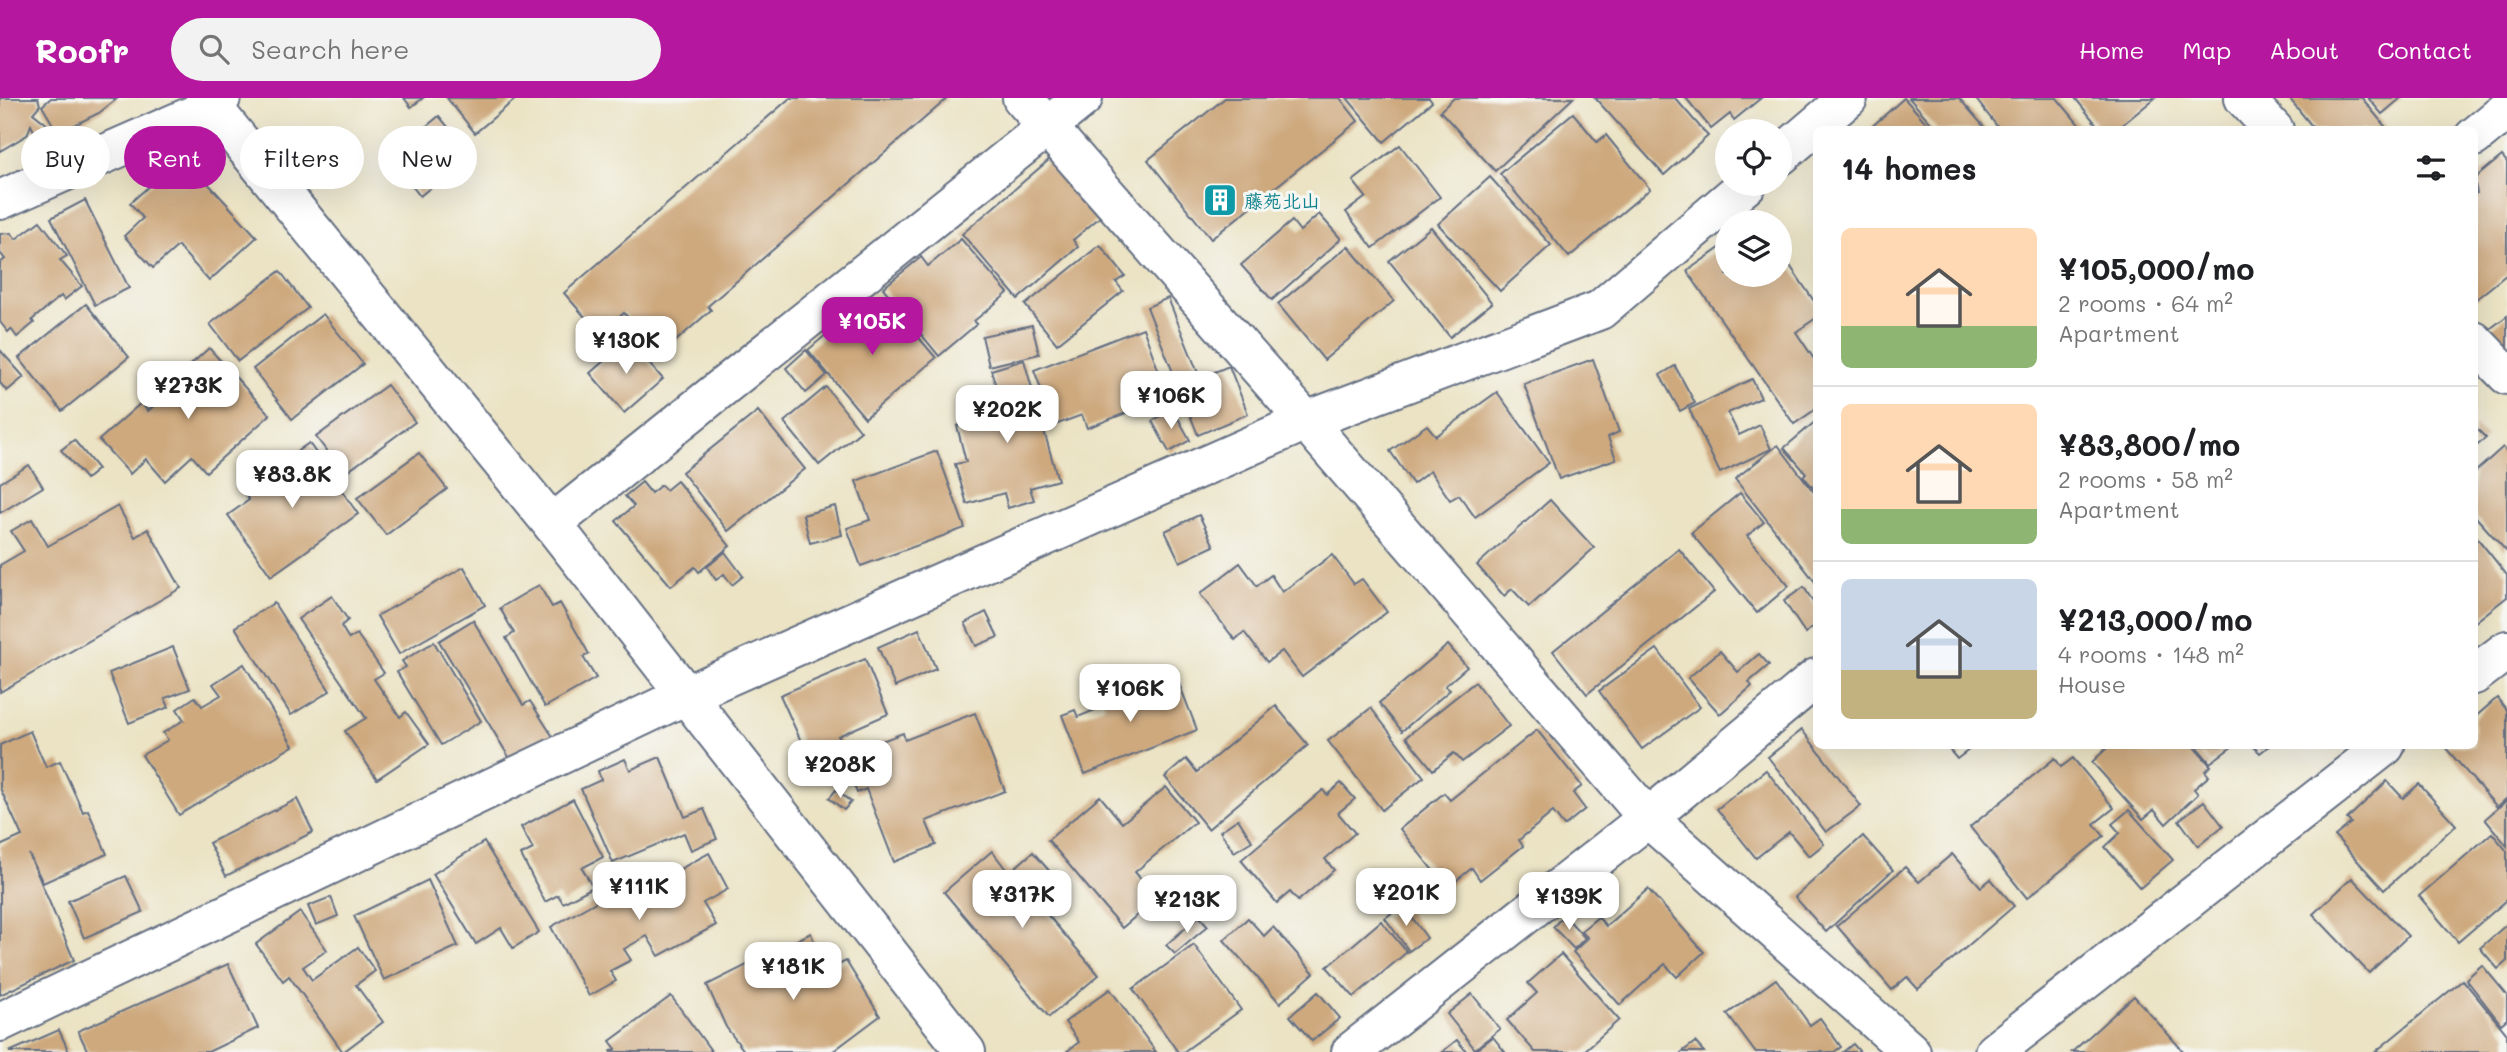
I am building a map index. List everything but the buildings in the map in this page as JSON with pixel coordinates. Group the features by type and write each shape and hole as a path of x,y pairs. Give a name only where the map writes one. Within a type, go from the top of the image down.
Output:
{"street":[{"path":"1022,98 1306,421 1648,818 1911,1052"},
{"path":"552,524 1083,98"},
{"path":"1815,126 1848,98"},
{"path":"2244,98 2270,126"},
{"path":"0,200 213,101 552,524 684,696 966,1052"},
{"path":"2478,134 2507,110"},
{"path":"1792,146 1813,128"},
{"path":"0,1022 684,696 1306,421 1600,310 1733,196"},
{"path":"2478,345 2507,375"},
{"path":"2478,672 2507,650"},
{"path":"1351,1052 1648,818 1813,680"},
{"path":"1994,1052 2381,749"}],"place":[{"name":"藤苑北山","path":"1220,200"}]}
